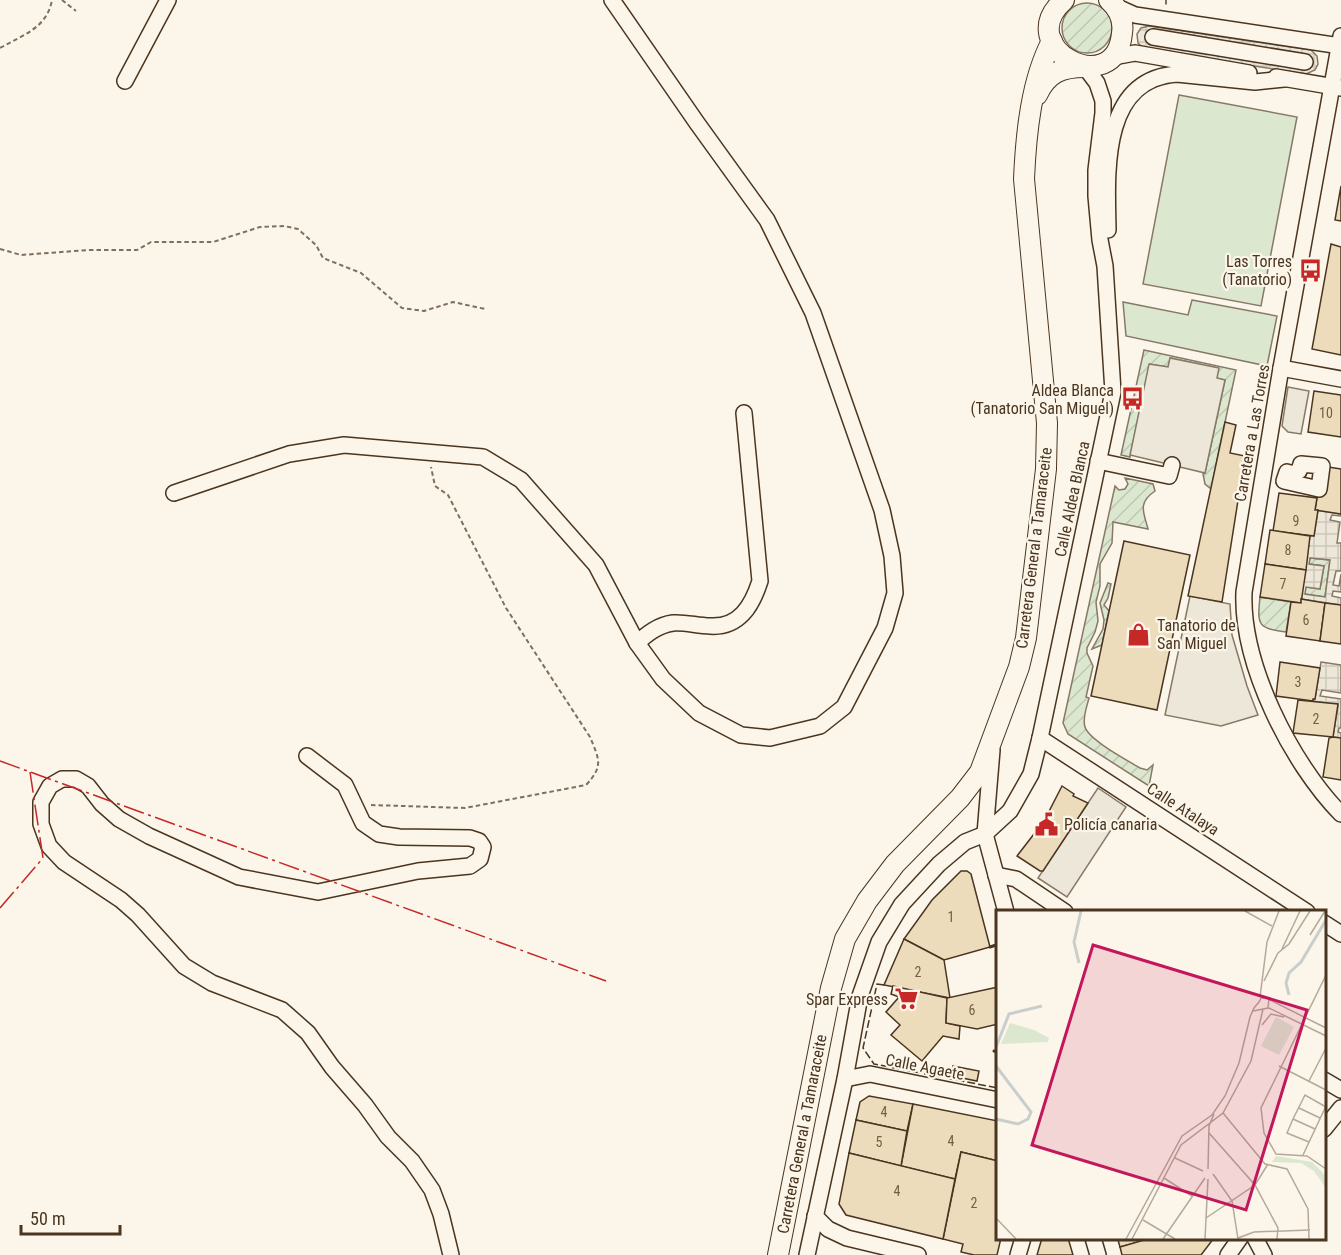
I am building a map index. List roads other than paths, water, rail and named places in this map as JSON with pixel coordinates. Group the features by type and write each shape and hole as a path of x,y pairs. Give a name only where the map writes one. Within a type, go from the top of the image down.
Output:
{"main road":[{"path":"1064,0 1055,10 1052,9 1050,25 1052,41 1063,57 1084,67"},
{"path":"1112,3 1120,14 1123,26 1121,43 1113,57"},
{"name":"Carretera General a Tamaraceite","path":"778,1255 831,988 845,939 867,901 895,864 972,784 980,772 1019,667 1026,639 1046,469 1047,423 1024,179 1027,138 1033,103 1042,60 1052,41"},
{"name":"Carretera General a Tamaraceite","path":"1033,103 1040,88 1051,74 1067,67 1100,64 1113,57"}],"street":[{"path":"125,81 168,0"},
{"path":"174,492 289,454 344,445 483,457 521,480 596,565 637,643 663,680 699,713 741,735 770,738 820,726 844,707 885,628 895,593 892,556 882,510 813,313 789,261 767,220 612,0"},
{"path":"1112,3 1135,15 1340,43"},
{"path":"1153,38 1305,62"},
{"name":"Carretera a Las Torres","path":"1340,43 1337,87 1281,369 1244,592 1243,610 1248,641 1263,687 1281,728 1312,780 1341,814"},
{"path":"1113,57 1135,53 1337,87"},
{"name":"Calle Aldea Blanca","path":"807,1255 845,1079 860,996 879,942 902,904 939,864 965,842 985,834 1010,812 1031,774 1040,738 1113,392 1105,266 1096,196 1096,170 1103,100 1097,84 1084,67"},
{"name":"Calle Aldea Blanca","path":"1105,266 1108,238 1109,162 1117,120 1123,104 1131,94 1152,79 1165,75 1178,74 1255,82 1284,79"},
{"path":"1281,369 1341,380"},
{"path":"637,643 653,630 672,623 713,627 735,621 754,602 760,581 744,413"},
{"path":"1098,461 1169,476 1172,465"},
{"name":"Calle Atalaya","path":"1040,738 1111,790 1303,910"},
{"path":"992,741 985,834 1005,910"},
{"path":"307,756 345,785 363,824 379,834 399,837 470,838 479,841 483,848 480,859 470,866 418,871 318,892 239,877 149,836 119,819 102,804 88,786 76,779 62,779 50,786 41,802 41,824 49,846 64,862 121,900 138,915 184,966 212,983 282,1010 308,1032 332,1067 365,1105 388,1137 412,1161 432,1190 441,1214 451,1255"},
{"path":"996,875 1016,879 1062,910"},
{"path":"1326,924 1341,934"},
{"name":"Calle Agaete","path":"845,1079 870,1074 996,1100"},
{"path":"1326,1081 1341,1090"},
{"path":"1326,1127 1341,1108"},
{"path":"815,1216 828,1229 847,1238 918,1255"},
{"path":"1018,1255 1023,1240"},
{"path":"1093,1240 1098,1255"},
{"path":"1228,1255 1239,1240"},
{"path":"1256,1240 1264,1255"}],"place":[{"name":"Las Torres (Tanatorio)","path":"1310,270"},
{"name":"Aldea Blanca (Tanatorio San Miguel)","path":"1132,399"},
{"name":"Tanatorio de San Miguel","path":"1139,634"},
{"name":"Policía canaria","path":"1046,824"},
{"name":"Spar Express","path":"906,999"}]}
